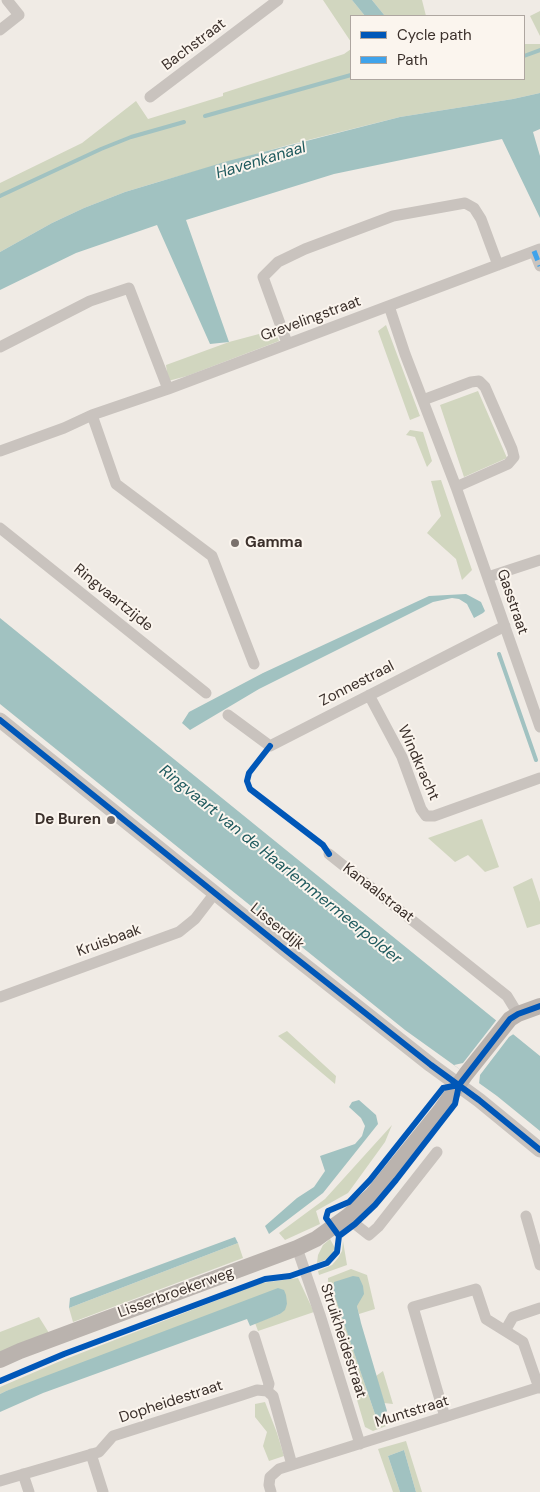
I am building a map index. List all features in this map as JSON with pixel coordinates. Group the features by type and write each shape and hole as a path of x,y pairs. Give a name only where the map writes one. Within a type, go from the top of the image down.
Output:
{"main road":[{"path":"518,1014 540,1006"},
{"name":"Lisserbroekerweg","path":"0,1360 297,1248 316,1239 348,1216 372,1195 510,1019 518,1014"}],"street":[{"path":"0,30 19,15 7,0"},
{"name":"Bachstraat","path":"150,97 278,0"},
{"path":"287,343 263,277 278,262 304,249 384,219 465,203 474,208 481,219 498,265"},
{"path":"537,250 540,266"},
{"name":"Grevelingstraat","path":"0,451 537,250"},
{"path":"0,347 90,301 129,288 168,389"},
{"name":"Gasstraat","path":"389,306 456,487 540,727"},
{"path":"423,400 471,382 479,381 485,387 512,449 514,457 508,464 456,487"},
{"path":"92,415 116,484 212,556 254,664"},
{"name":"Ringvaartzijde","path":"0,528 206,693"},
{"path":"488,577 540,560"},
{"name":"Zonnestraal","path":"228,715 270,746 505,626"},
{"name":"Windkracht","path":"369,695 402,756 421,809 426,816 434,816 540,778"},
{"name":"Lisserdijk","path":"0,720 376,1022 463,1080 540,1150"},
{"name":"Kanaalstraat","path":"329,854 506,996 518,1014"},
{"name":"Kruisbaak","path":"0,997 179,932 195,919 215,893"},
{"path":"348,1216 369,1235 378,1227 437,1152"},
{"path":"526,1216 540,1265"},
{"name":"Struikheidestraat","path":"297,1248 360,1444"},
{"path":"445,1417 412,1307 476,1289 486,1319 523,1342 539,1387"},
{"path":"505,1331 513,1317 540,1308"},
{"path":"254,1336 269,1384 267,1391 273,1396 292,1465"},
{"name":"Muntstraat","path":"271,1492 269,1486 270,1476 279,1469 539,1387"},
{"name":"Dopheidestraat","path":"0,1481 99,1452 113,1436 250,1392 257,1390 267,1391"},
{"path":"91,1454 103,1492"},
{"path":"23,1474 29,1492"}],"green space":[{"path":"323,0 352,0 364,15 350,15 350,40"},
{"path":"372,0 422,0 426,15 384,15"},
{"path":"540,11 540,36 530,16"},
{"path":"525,44 540,44 540,93 400,117 288,145 158,182 125,192 84,208 52,223 0,252 0,183 82,143 136,101 148,119 223,96 223,93 344,54 350,50 350,80 525,80"},
{"path":"386,325 420,416 410,420 378,331"},
{"path":"274,330 279,341 187,376 168,381 166,365 229,342"},
{"path":"478,391 507,458 464,477 440,405"},
{"path":"410,430 423,432 432,461 427,467 415,437 406,435"},
{"path":"441,480 472,570 462,580 456,559 427,533 441,516 431,481"},
{"path":"482,819 499,867 485,872 468,855 455,862 428,838"},
{"path":"532,878 540,902 540,924 527,928 513,887"},
{"path":"287,1031 336,1076 335,1084 278,1036"},
{"path":"392,1125 385,1142 348,1193 316,1211 320,1224 285,1240 279,1233 325,1199"},
{"path":"330,1239 335,1248 332,1254 328,1259 317,1263 318,1255 323,1245"},
{"path":"343,1241 347,1265 319,1275 318,1271 332,1265 338,1258 342,1251"},
{"path":"238,1243 243,1258 73,1322 69,1308"},
{"path":"351,1269 367,1275 375,1309 359,1314 357,1306 333,1290 376,1417 381,1417 385,1414 389,1425 373,1431 365,1427 329,1305 328,1278"},
{"path":"298,1278 314,1312 258,1331 255,1323 280,1314 287,1304 0,1394 0,1387 58,1362 261,1283"},
{"path":"39,1317 49,1333 0,1352 0,1332"},
{"path":"383,1371 393,1404 384,1403 376,1376"},
{"path":"265,1402 284,1456 269,1461 263,1446 267,1432 255,1417 255,1404"},
{"path":"406,1441 422,1492 416,1492 404,1450 388,1456 400,1492 393,1492 378,1449"}],"water":[{"path":"352,0 372,0 384,15 364,15"},
{"name":"Havenkanaal","path":"540,93 540,129 533,132 540,156 540,218 502,139 334,174 186,220 229,342 210,344 157,225 76,253 0,290 0,252 52,223 125,192 228,161 400,117"},
{"path":"466,594 481,602 485,611 483,613 474,618 467,604 459,599 452,598 433,602 259,689 190,730 182,723 189,712 263,673 429,596"},
{"name":"Ringvaart van de Haarlemmermeerpolder","path":"0,618 540,1056 540,1131 497,1096 405,1030 0,704"},
{"path":"359,1100 376,1115 378,1124 323,1193 269,1234 265,1226 297,1198 314,1187 325,1171 320,1156 355,1144 362,1136 365,1126 361,1118 349,1107 352,1102"},
{"path":"235,1237 238,1243 69,1308 70,1298"},
{"path":"353,1276 359,1277 363,1286 364,1294 357,1306 387,1411 381,1417 376,1417 333,1291 334,1282"},
{"path":"278,1288 284,1290 287,1304 285,1310 280,1314 250,1326 247,1319 43,1393 0,1412 0,1394 6,1391"},
{"path":"404,1450 416,1492 400,1492 388,1456"}],"pier":[{"path":"498,1018 515,1033 509,1037 480,1075 479,1084 454,1065 463,1063"}],"waterway":[{"path":"525,56 540,50"},
{"path":"205,116 350,75"},
{"path":"0,196 101,149 131,137 184,122"},
{"path":"499,654 536,760"}],"marked path":[{"path":"534,251 540,266"}],"cycle path":[{"path":"0,720 288,952 431,1065 479,1100 540,1150"},
{"path":"270,746 249,773 247,781 250,789 323,845 329,854"},
{"path":"339,1236 375,1205 396,1180 455,1104 459,1085 510,1019 540,1006"},
{"path":"0,1381 64,1354 265,1279 290,1276 327,1263 337,1252 339,1236 326,1218 328,1211 349,1202 370,1180 443,1088 459,1085"}],"place":[{"name":"Gamma","path":"235,543"},
{"name":"De Buren","path":"111,820"}]}
